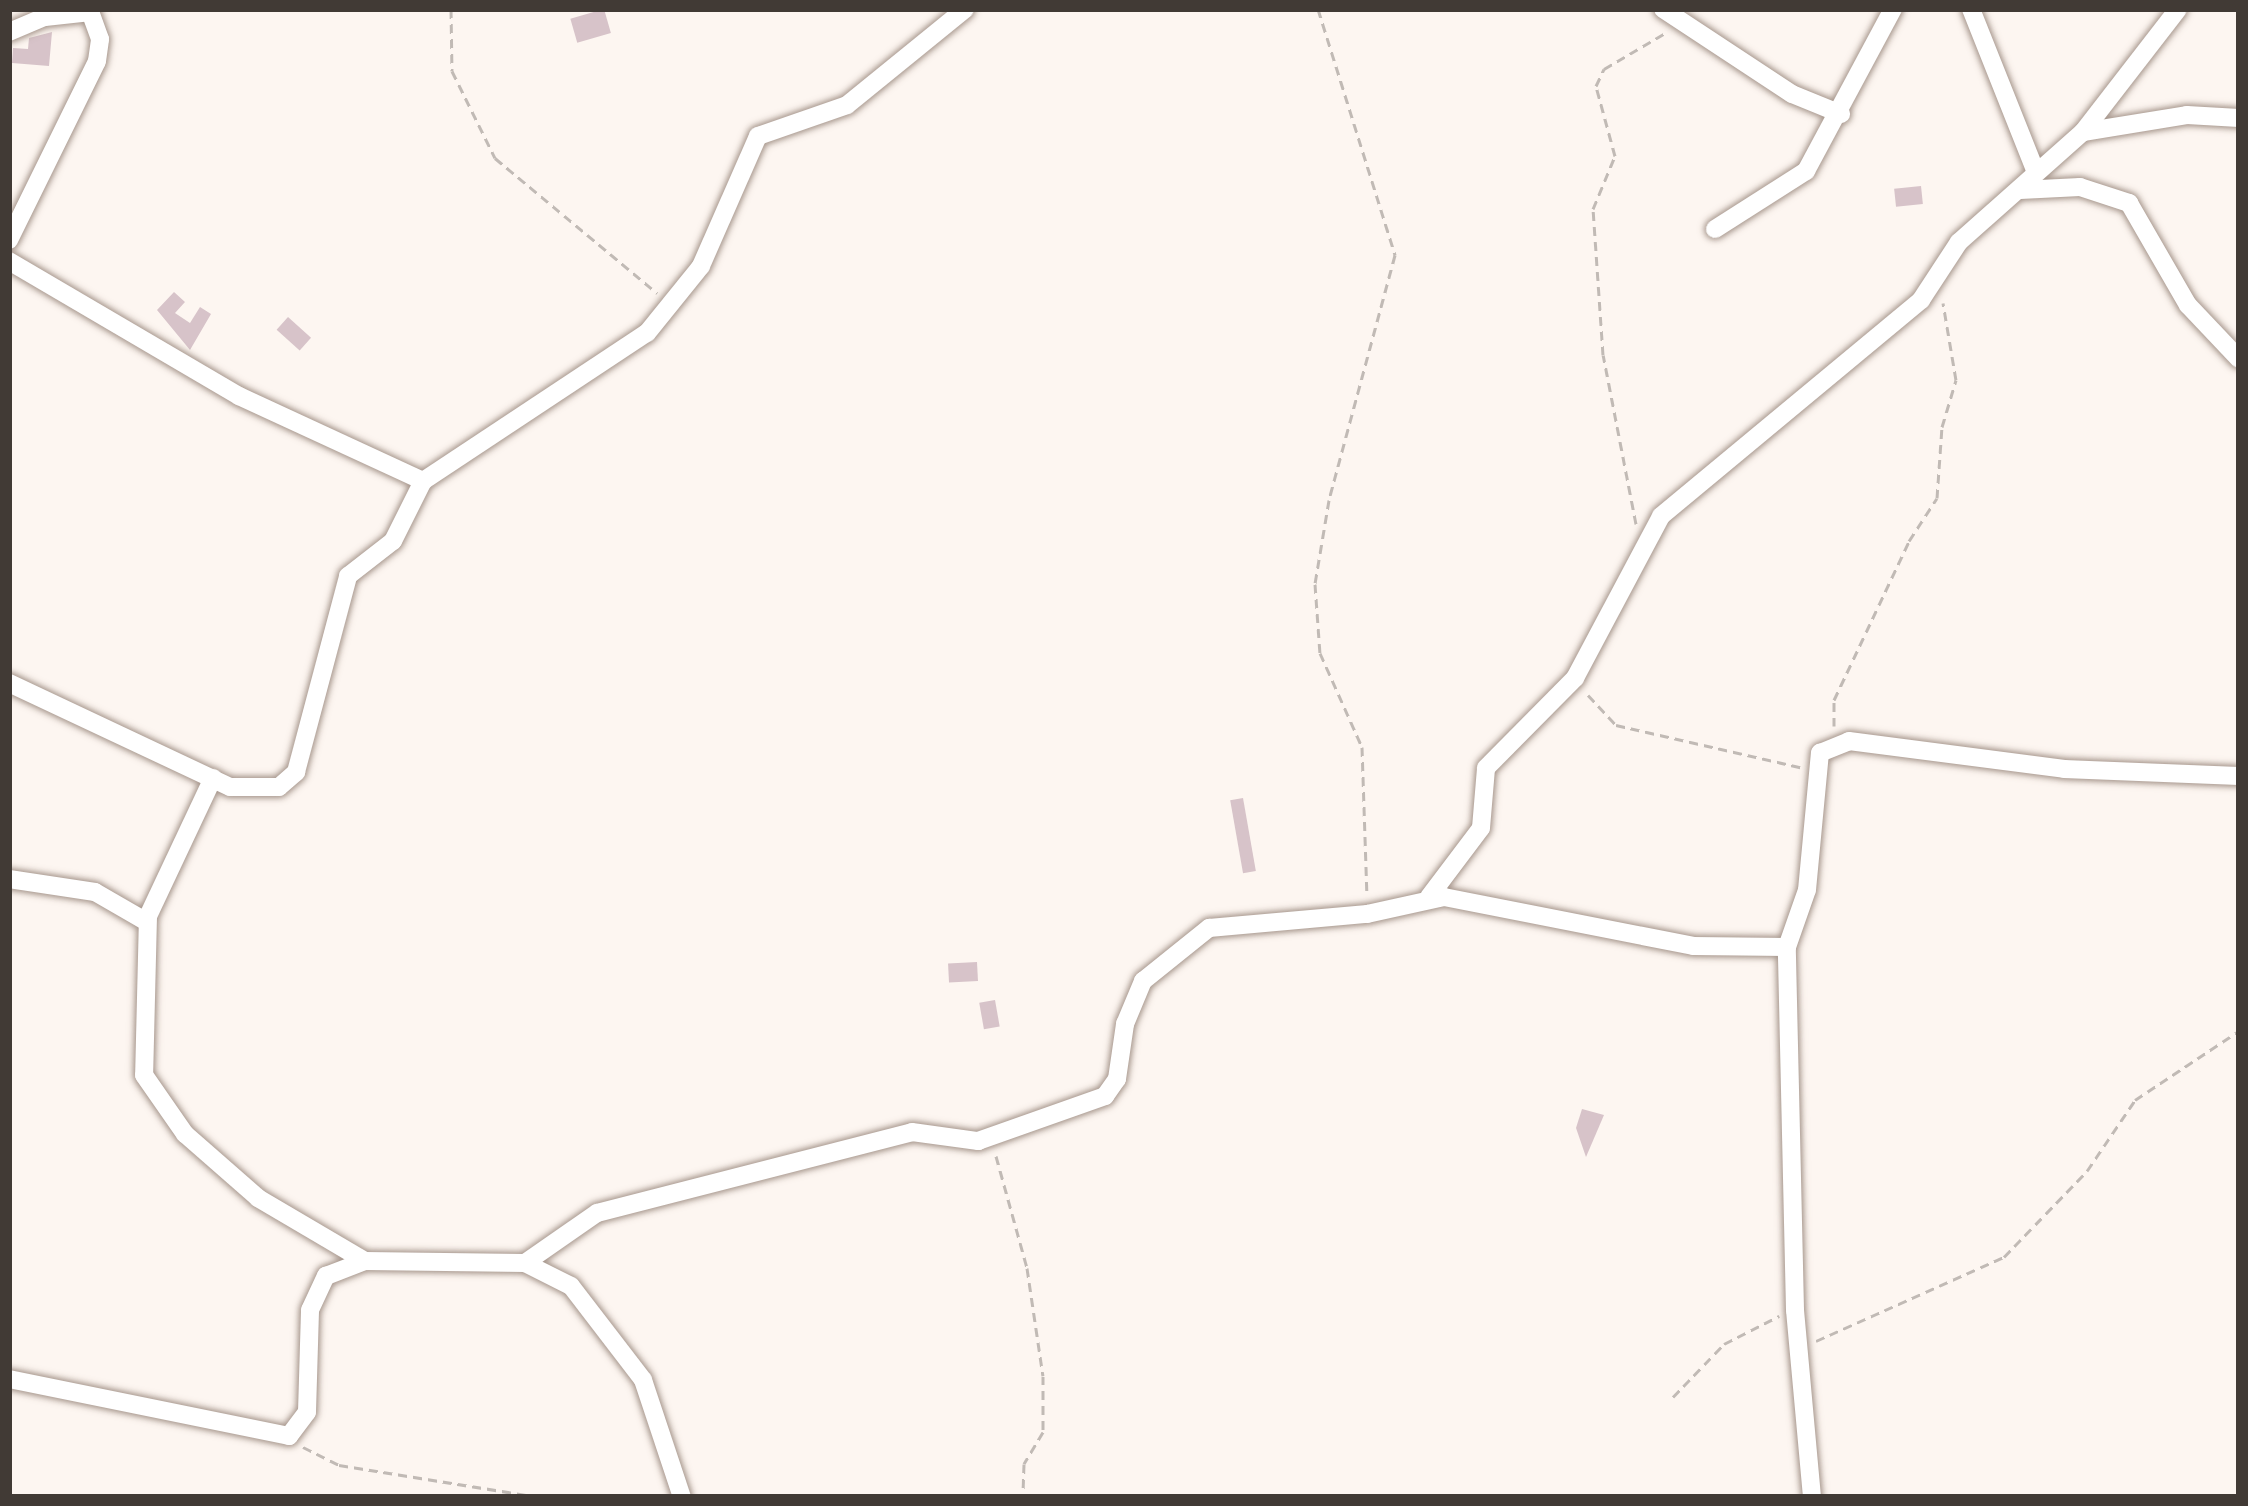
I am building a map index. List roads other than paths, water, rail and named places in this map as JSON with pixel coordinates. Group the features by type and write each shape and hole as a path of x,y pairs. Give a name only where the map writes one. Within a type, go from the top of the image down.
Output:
{"street":[{"path":"9,683 213,778 259,793 296,772 348,576 393,541 423,481 611,363 672,306 701,266 752,142 781,124 848,105 965,9"},
{"path":"1664,9 1792,94 1841,114"},
{"path":"1715,229 1795,182 1841,114 1893,9"},
{"path":"1971,9 2036,172"},
{"path":"1429,897 1481,829 1486,768 1575,678 1661,516 1871,347 1942,272 1966,234 2083,132 2178,9"},
{"path":"9,32 45,16 90,10 100,39 97,62 9,240"},
{"path":"2083,132 2187,115 2239,118"},
{"path":"2020,190 2080,187 2129,203 2188,305 2239,358"},
{"path":"9,261 239,396 423,481"},
{"path":"1811,1497 1796,1310 1787,947 1812,860 1814,769 1820,753 1838,742 2064,769 2239,776"},
{"path":"213,778 147,922 144,1075 160,1104 258,1198 364,1261"},
{"path":"9,879 95,892 147,922"},
{"path":"525,1263 596,1213 912,1132 991,1137 1105,1096 1117,1079 1124,1024 1143,981 1199,933 1367,914 1429,897 1486,900 1693,946 1787,947"},
{"path":"9,1379 291,1435 307,1412 314,1295 326,1276 364,1261 525,1263 571,1286 643,1380 682,1497"}]}
